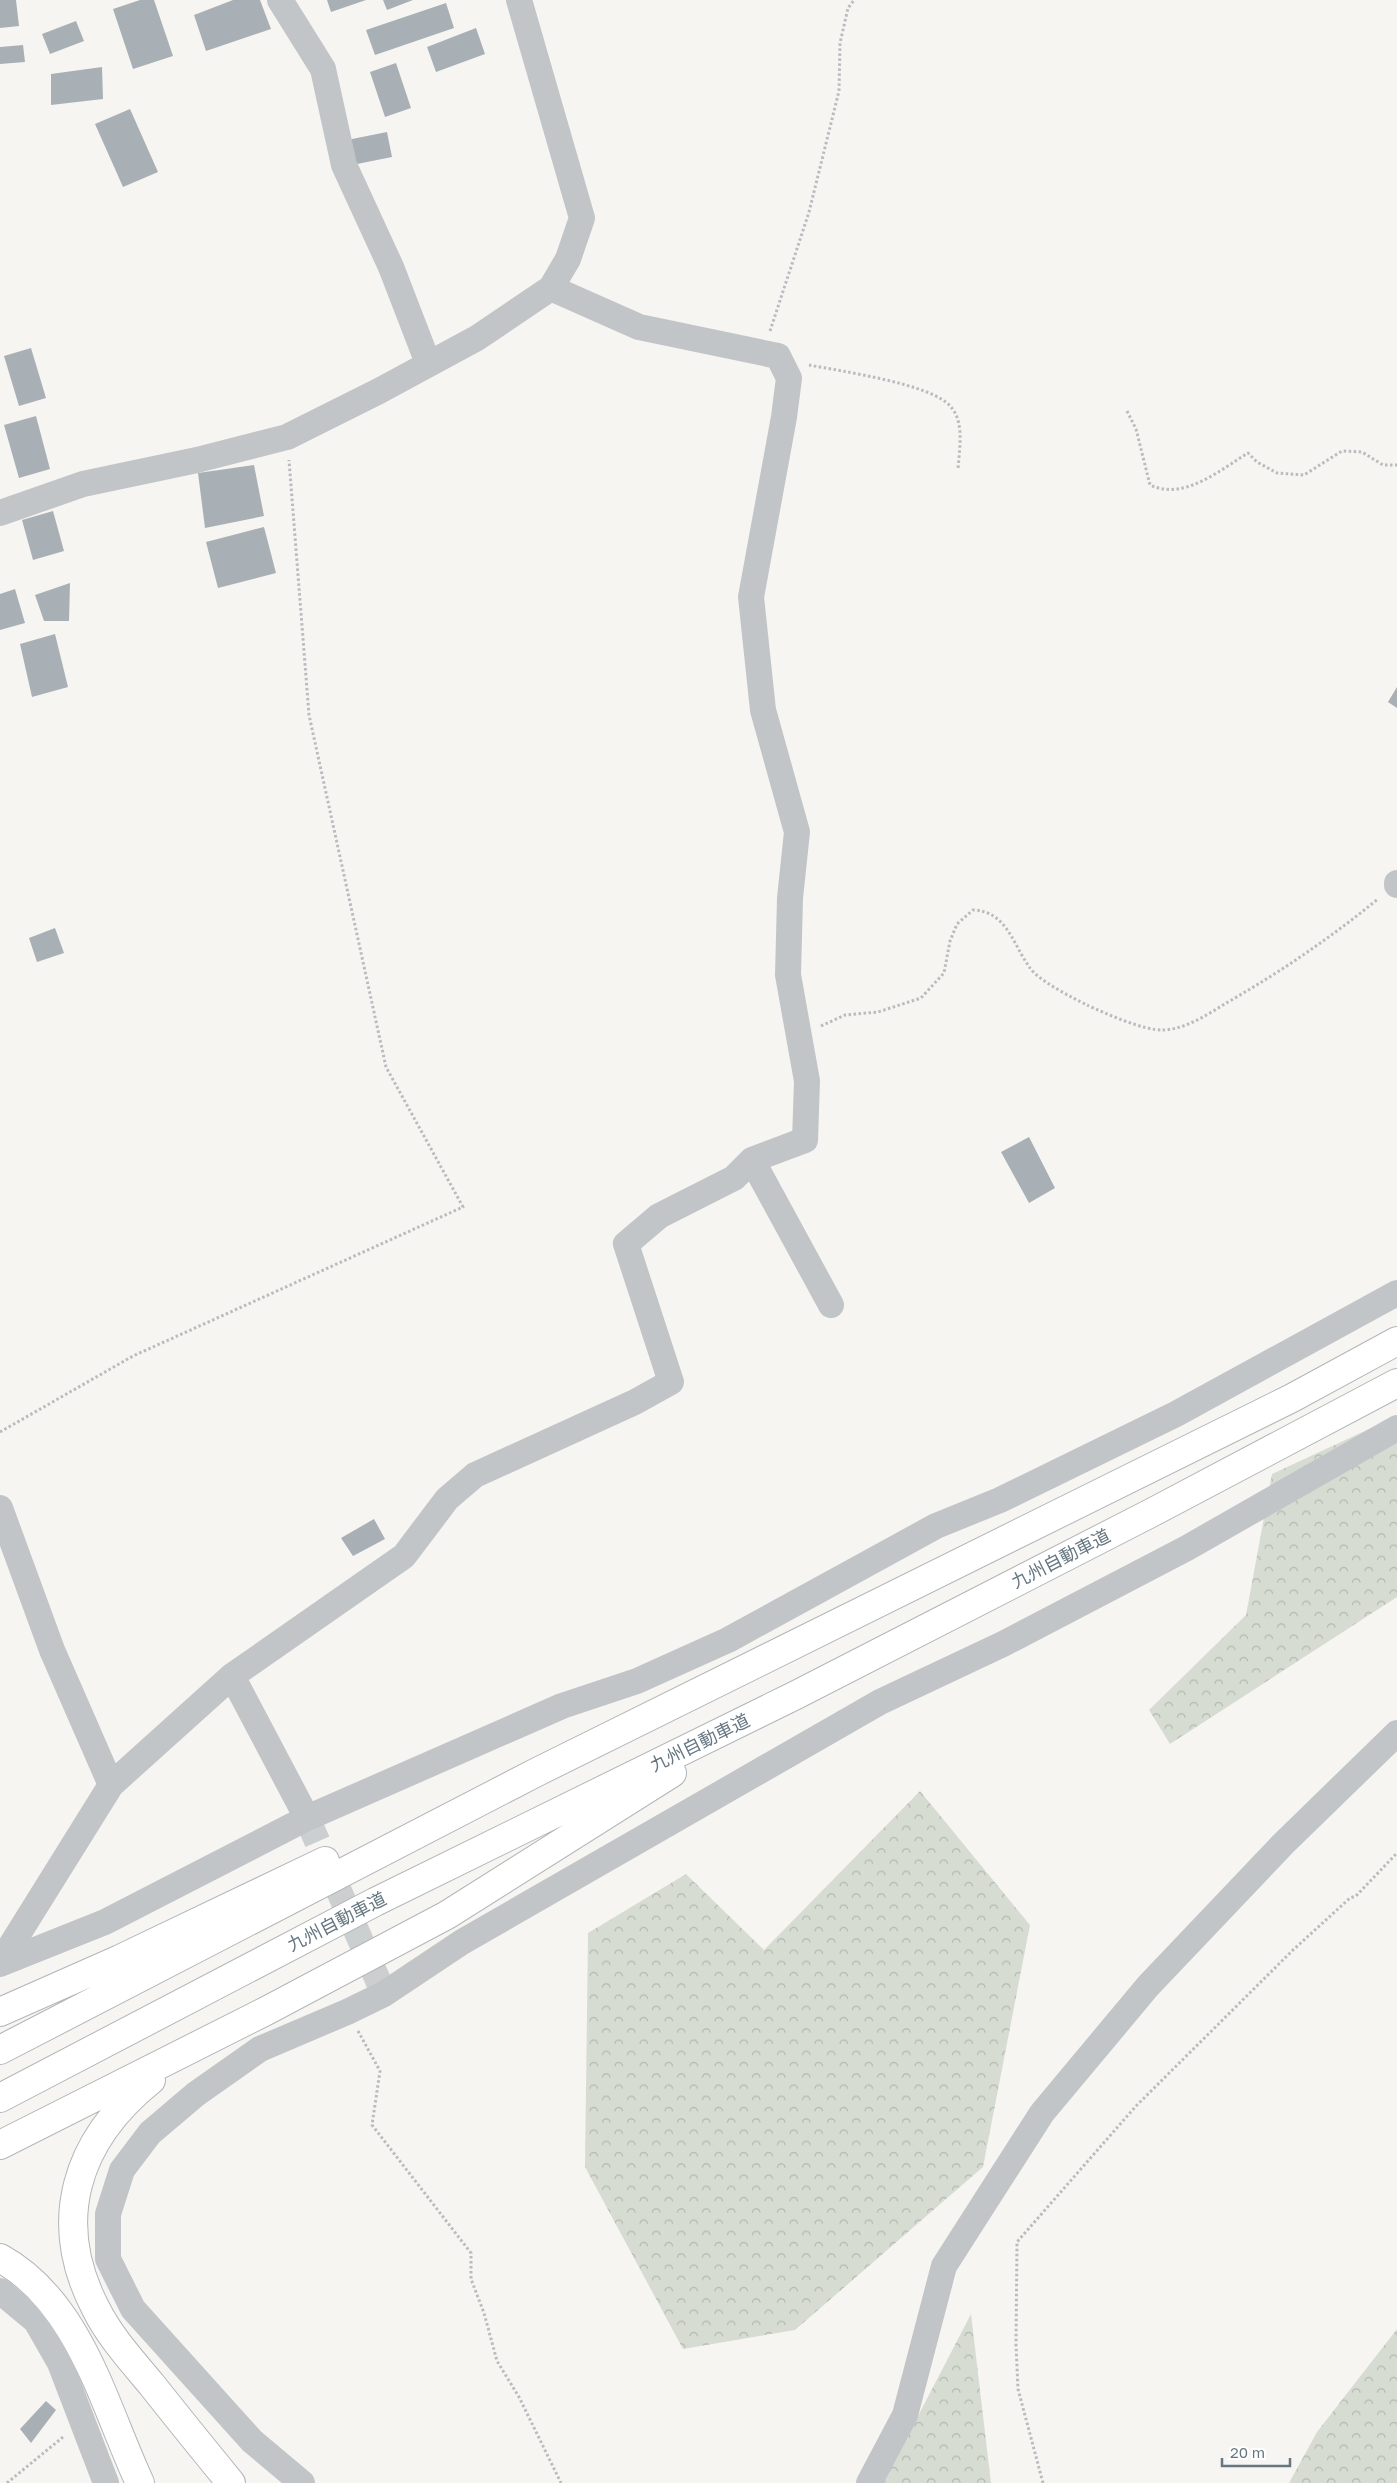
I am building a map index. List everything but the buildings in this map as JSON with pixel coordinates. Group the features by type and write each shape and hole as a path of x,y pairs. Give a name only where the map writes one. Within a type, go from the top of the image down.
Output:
{"highway":[{"path":"0,2050 537,1772 1274,1406 1397,1341"},
{"name":"九州自動車道","path":"0,2098 375,1902 796,1695 1397,1383"},
{"path":"0,2145 266,2011 447,1915 796,1695"},
{"path":"0,2012 120,1959 427,1812 537,1772"},
{"path":"231,2483 119,2345 96,2310 83,2282 76,2249 74,2215 78,2182 88,2154 105,2125 128,2099 154,2078 266,2011"},
{"path":"0,2258 13,2265 32,2282 66,2324 83,2353 140,2483"}],"street":[{"path":"280,0 323,69 344,165 391,267 428,363"},
{"path":"0,513 83,484 197,460 287,437 478,338 551,288 568,259 582,218 519,0"},
{"path":"0,1964 111,1785 232,1676 404,1556 447,1499 475,1475 635,1402 671,1382 626,1244 660,1216 734,1178 752,1160 804,1140 807,1081 788,975 790,898 797,832 763,710 751,597 784,417 789,378 773,359 639,327 551,288"},
{"path":"752,1160 831,1305"},
{"path":"0,1964 105,1922 307,1818 562,1706 638,1681 728,1640 936,1526 1000,1500 1176,1414 1397,1293"},
{"path":"302,2483 252,2441 133,2309 108,2259 108,2214 122,2170 150,2133 196,2094 260,2049 384,1994 462,1942 880,1702 1003,1644 1186,1548 1397,1428"},
{"path":"0,1508 52,1650 111,1785"},
{"path":"232,1676 307,1818"},
{"path":"869,2483 905,2415 944,2266 1042,2113 1148,1986 1283,1844 1397,1734"},
{"path":"0,2291 36,2321 60,2363 81,2422 106,2483"}],"path":[{"path":"854,0 848,8 840,43 839,91 773,359 926,390 951,406 960,428 958,470"},
{"path":"1126,410 1136,429 1150,485 1163,491 1206,480 1248,453 1256,462 1277,473 1304,475 1342,451 1362,452 1382,465 1397,465"},
{"path":"0,1432 133,1356 463,1207 386,1067 355,932 309,715 287,437"},
{"path":"799,1038 845,1015 878,1012 921,998 944,973 950,941 957,924 973,910 985,910 1004,924 1031,970 1068,996 1113,1018 1162,1031 1190,1024 1274,976 1332,937 1397,884"},
{"path":"1043,2483 1018,2388 1016,2345 1017,2242 1136,2106 1293,1950 1350,1898 1356,1896 1397,1853"},
{"path":"347,2012 380,2071 372,2126 471,2253 470,2279 484,2313 497,2361 520,2397 561,2483"},
{"path":"7,2483 81,2422"}],"green space":[{"path":"1397,1416 1397,1597 1170,1744 1149,1710 1246,1615 1272,1474"},
{"path":"920,1791 1030,1925 983,2167 795,2330 683,2349 585,2167 588,1933 686,1874 764,1950"},
{"path":"971,2314 991,2483 882,2483 893,2464"},
{"path":"1397,2329 1397,2483 1289,2483 1317,2432"}],"tunnel":[{"path":"307,1818 384,1994"}]}
